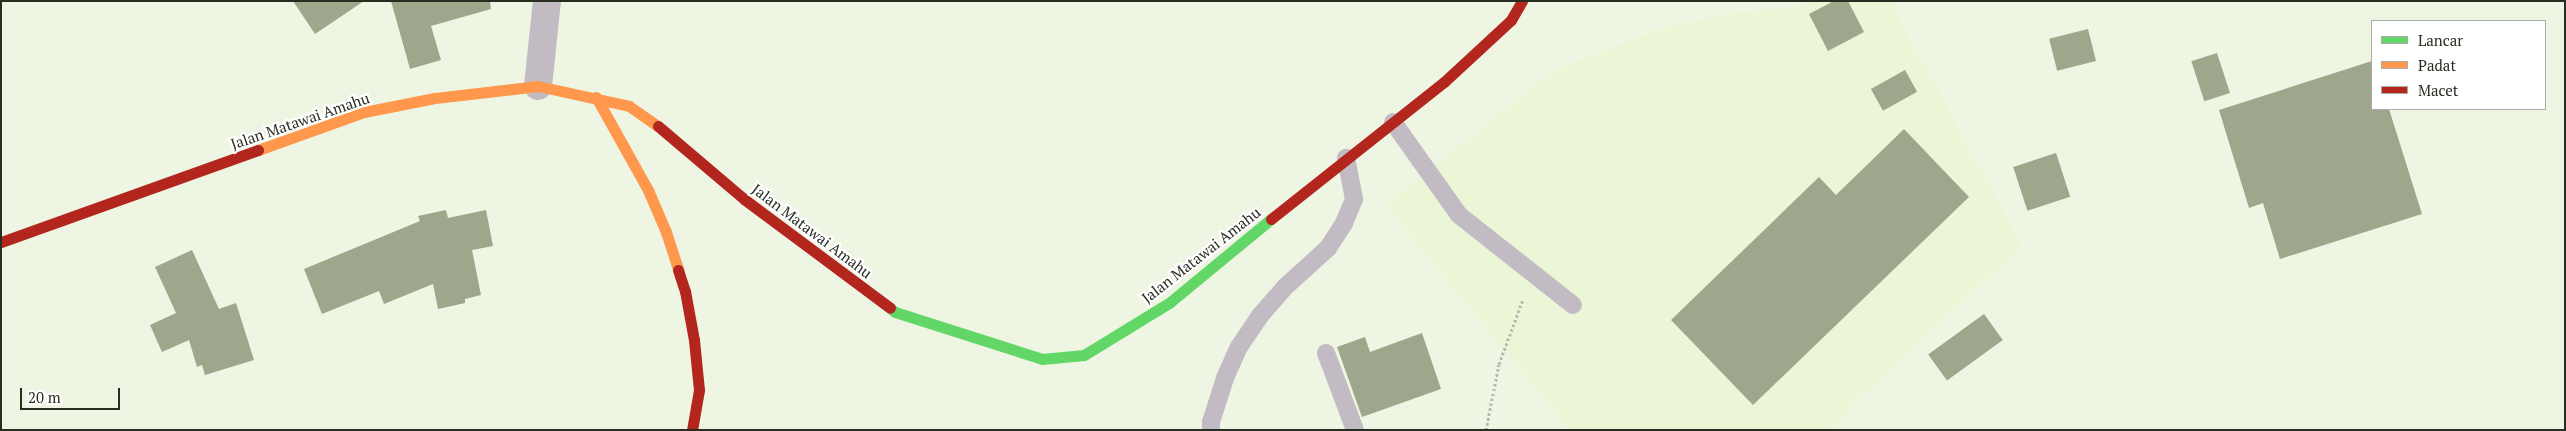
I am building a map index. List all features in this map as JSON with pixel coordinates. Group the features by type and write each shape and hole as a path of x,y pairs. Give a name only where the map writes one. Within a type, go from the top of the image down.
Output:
{"main road":[{"name":"Jalan Matawai Amahu","path":"1,242 364,112 435,98 538,86 596,97 629,106 662,128 744,199 895,312 979,341 1042,359 1084,355 1169,303 1346,158 1393,122 1482,49 1511,20 1522,1"},
{"path":"596,97 648,190 666,232 685,291 694,340 699,390 692,430"}],"street":[{"path":"538,86 547,1"}],"lane":[{"path":"1393,122 1459,215 1573,305"},
{"path":"1211,430 1211,422 1225,378 1239,346 1259,317 1285,287 1328,248 1344,223 1354,199 1346,158"},
{"path":"1326,353 1355,430"}],"path":[{"path":"1486,430 1499,364 1524,296"}],"shaded area":[{"path":"1814,1 1890,1 2022,246 1853,404 1835,430 1570,430 1385,205 1555,70 1663,28 1725,14 1804,6"}],"building":[{"path":"293,1 364,1 315,34"},
{"path":"391,1 490,1 491,9 431,26 441,60 410,69"},
{"path":"1834,1 1848,1 1864,32 1828,51 1809,14"},
{"path":"2088,29 2096,61 2057,71 2049,39"},
{"path":"2217,53 2230,93 2204,101 2191,61"},
{"path":"2371,61 2371,110 2389,110 2422,214 2280,259 2263,203 2249,208 2219,110"},
{"path":"1905,70 1917,92 1883,111 1871,89"},
{"path":"1904,129 1969,197 1753,405 1671,320 1819,177 1836,195"},
{"path":"2056,153 2070,197 2027,211 2013,167"},
{"path":"446,210 448,218 486,210 493,246 472,250 481,295 465,299 465,303 438,309 433,284 384,304 379,291 322,314 304,269 420,221 418,216"},
{"path":"192,250 219,309 236,303 254,360 205,375 202,365 197,367 189,340 162,352 150,325 176,313 155,267"},
{"path":"1984,314 2003,340 1947,380 1928,355"},
{"path":"1422,333 1441,389 1362,417 1337,347 1365,337 1370,352"}],"traffic: fast":[{"path":"890,308 895,312 1042,359 1084,355 1169,303 1271,219"}],"traffic: slow":[{"path":"258,150 364,112 435,98 538,86 629,106 658,126"},
{"path":"596,97 648,190 666,232 678,270"}],"traffic: jam":[{"path":"1271,219 1444,82 1511,20 1522,1"},
{"path":"658,126 744,199 890,308"},
{"path":"1,242 258,150"},
{"path":"678,270 685,291 694,340 699,390 692,430"}]}
